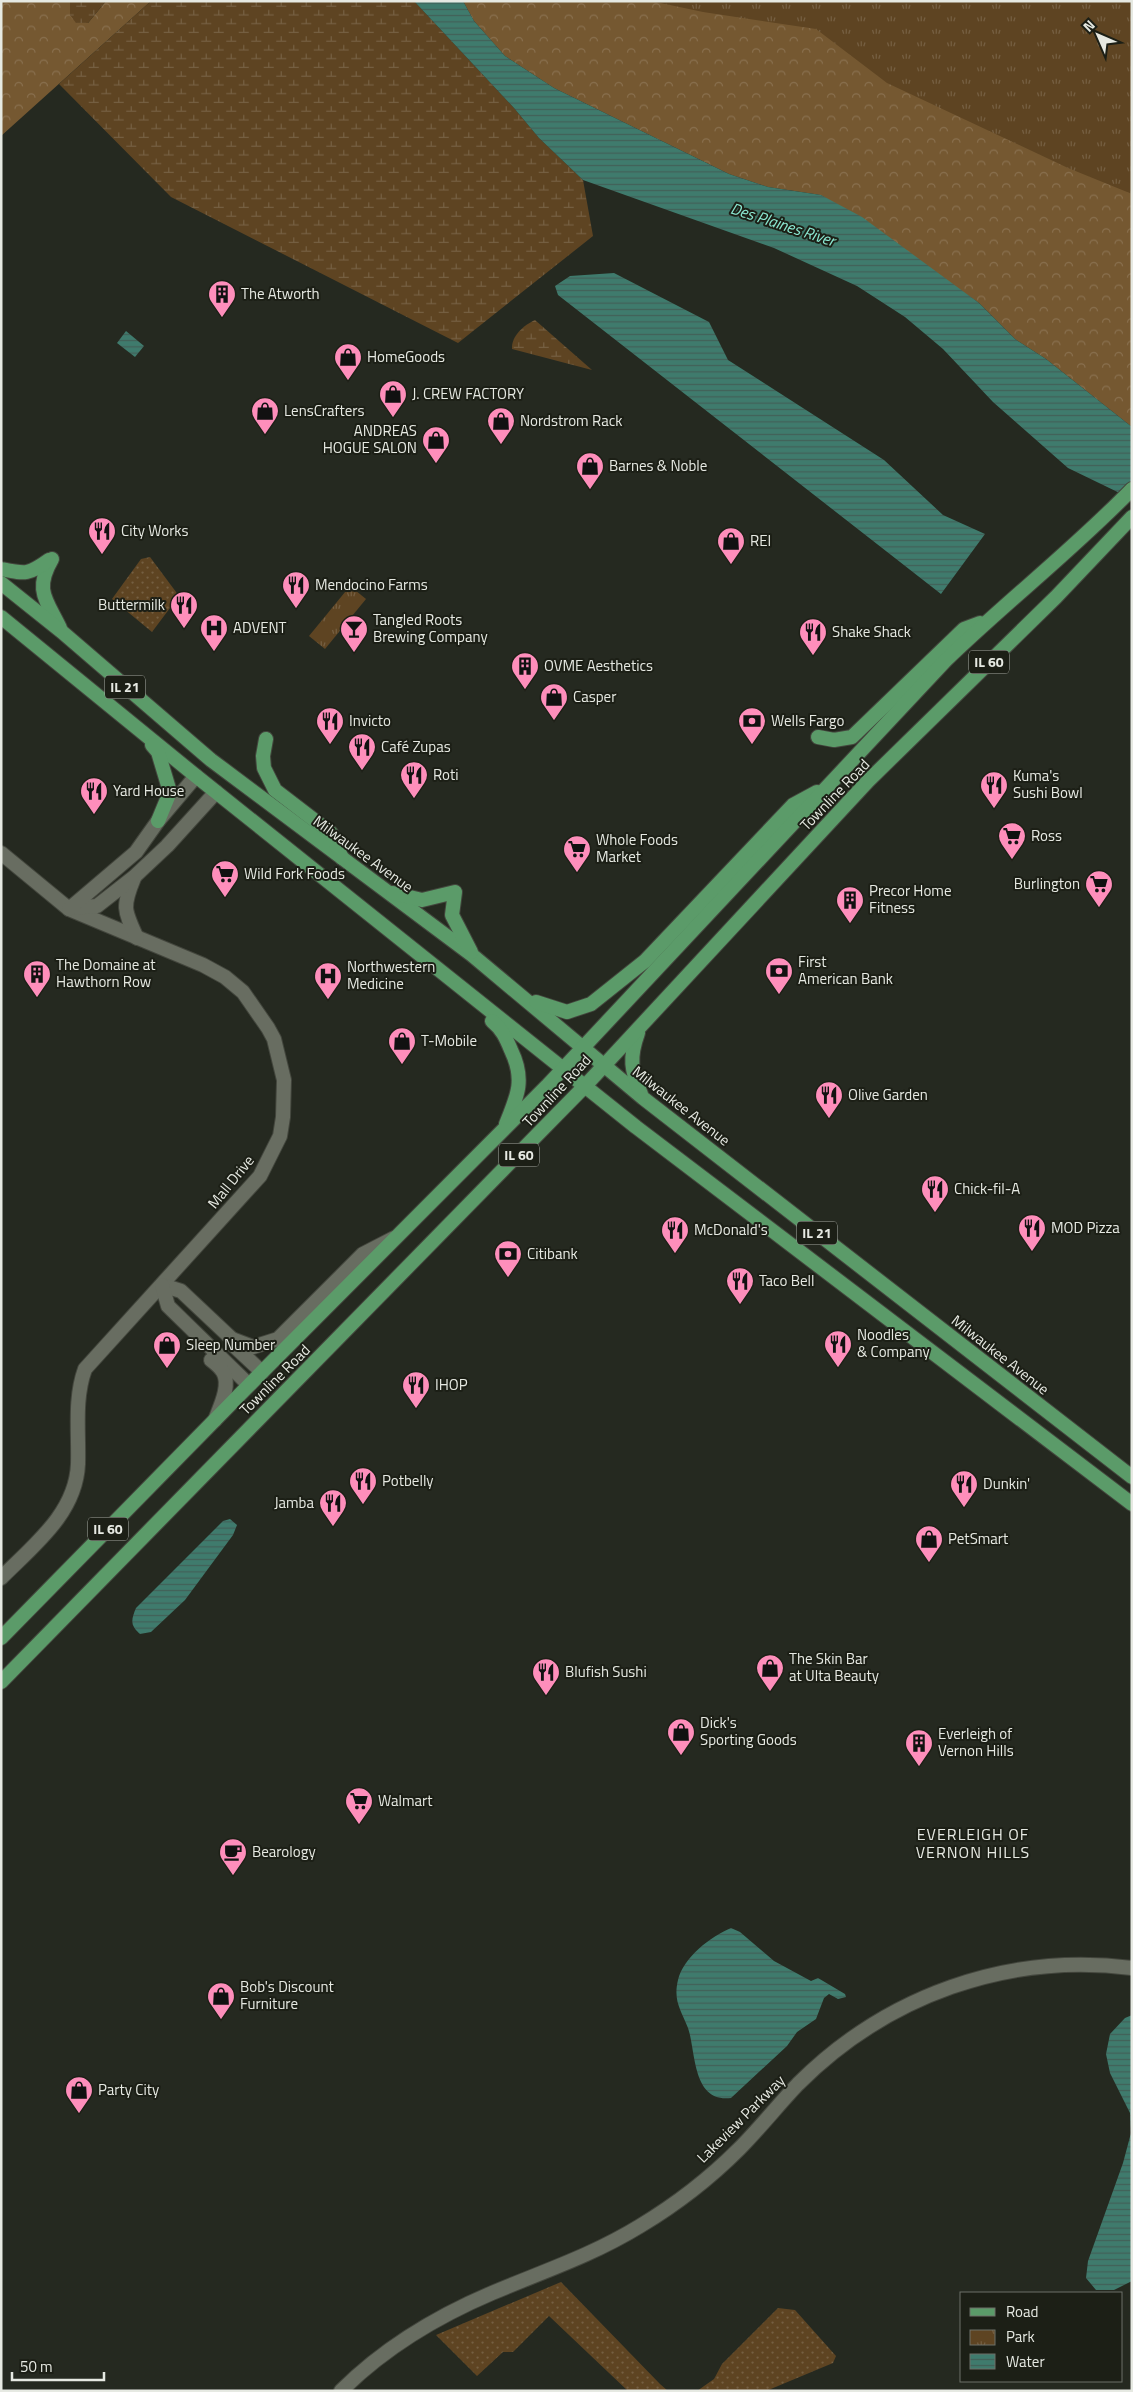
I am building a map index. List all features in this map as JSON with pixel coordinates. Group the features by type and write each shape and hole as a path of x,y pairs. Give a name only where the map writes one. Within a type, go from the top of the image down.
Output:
{"main road":[{"name":"Townline Road","path":"1,1638 249,1385 502,1132 825,788 988,620 1094,529 1132,490"},
{"name":"Townline Road","path":"1,1682 585,1086 868,781 1056,597 1132,517"},
{"path":"1,569 31,573 52,558 43,574 41,588 61,631"},
{"name":"IL 21","path":"1,583 61,631"},
{"name":"IL 21","path":"1,618 394,935 585,1086 1132,1504"},
{"path":"818,737 834,740 852,737 964,630 988,620"},
{"name":"Milwaukee Avenue","path":"61,631 211,760 472,955 526,998 643,1098 1132,1477"},
{"path":"135,725 158,752 170,792 158,821"},
{"path":"266,738 263,756 264,768 275,790 330,832 344,861"},
{"path":"526,998 568,1012 591,1004 645,961 793,804 825,788"},
{"path":"385,891 422,900 454,892 452,915 472,955"},
{"path":"394,935 502,1030 520,1071 515,1100 502,1132"},
{"path":"640,1028 632,1052 633,1075 643,1098"}],"street":[{"path":"69,908 136,852 158,821 196,776"},
{"path":"69,908 97,906 134,877 166,846 216,792"},
{"name":"Mall Drive","path":"1,853 69,908 203,965 225,977 243,992 258,1010 274,1039 284,1080 283,1117 280,1136 260,1176 85,1369 78,1398 78,1465 71,1499 54,1524 1,1578"},
{"path":"134,877 125,898 125,913 137,938"},
{"path":"162,1285 182,1291 232,1339 253,1347 278,1339 363,1254 398,1236"},
{"path":"162,1285 168,1306 249,1385"},
{"path":"181,1318 184,1332 224,1372 224,1389 215,1420"},
{"path":"232,1339 233,1345 262,1372"},
{"name":"Lakeview Parkway","path":"341,2391 376,2362 440,2319 494,2292 570,2263 609,2244 658,2214 718,2168 828,2056 871,2025 918,1999 951,1986 1020,1968 1073,1964 1132,1968"}],"green space":[{"path":"1,1 70,1 70,15 88,23 106,1 151,1 1,136"},
{"path":"70,1 106,1 88,23 76,23 70,15"},
{"path":"151,1 414,1 514,108 539,138 583,180 593,236 458,343 171,197 59,84"},
{"path":"463,1 1132,1 1132,427 1046,359 1015,339 979,303 821,195 768,187 729,174 554,88 505,56 474,21"},
{"path":"651,1 1132,1 1132,194 1068,168 887,83 816,29 703,12"},
{"path":"535,320 592,370 512,349 516,335"},
{"path":"150,557 179,596 152,632 112,599 141,559"},
{"path":"350,586 366,599 325,649 309,636"},
{"path":"561,2282 668,2391 628,2391 549,2316 513,2352 503,2352 477,2376 436,2335"},
{"path":"778,2308 795,2310 836,2356 833,2363 766,2391 697,2391 714,2379 722,2364"}],"water":[{"name":"Des Plaines River","path":"414,1 463,1 474,21 505,56 554,88 729,174 768,187 821,195 862,217 979,303 1015,339 1046,359 1132,427 1132,499 1068,468 993,402 943,349 905,317 857,286 774,248 583,180 539,138 514,108"},
{"path":"614,273 709,322 728,360 884,460 943,515 985,534 941,594 558,295 555,286 570,276"},
{"path":"126,331 144,346 135,357 117,343"},
{"path":"230,1519 237,1525 233,1535 185,1600 151,1632 140,1634 134,1628 132,1622 136,1608 223,1521"},
{"path":"731,1928 740,1932 774,1961 811,1981 818,1978 845,1994 846,1997 838,1999 829,1994 824,1998 816,2019 797,2032 787,2046 731,2098 718,2097 709,2092 702,2084 695,2062 691,2038 678,2005 676,1994 681,1972 692,1956 715,1936"},
{"path":"1132,2015 1132,2281 1114,2290 1096,2290 1086,2278 1088,2261 1123,2163 1131,2133 1130,2113 1110,2073 1106,2054 1110,2034 1125,2018"}],"place":[{"name":"The Atworth","path":"222,318"},
{"name":"HomeGoods","path":"348,381"},
{"name":"J. CREW FACTORY","path":"393,418"},
{"name":"LensCrafters","path":"265,435"},
{"name":"Nordstrom Rack","path":"501,445"},
{"name":"ANDREAS HOGUE SALON","path":"436,464"},
{"name":"Barnes & Noble","path":"590,490"},
{"name":"City Works","path":"102,555"},
{"name":"REI","path":"731,565"},
{"name":"Mendocino Farms","path":"296,609"},
{"name":"Buttermilk","path":"184,629"},
{"name":"ADVENT","path":"214,652"},
{"name":"Tangled Roots Brewing Company","path":"354,653"},
{"name":"Shake Shack","path":"813,656"},
{"name":"OVME Aesthetics","path":"525,690"},
{"name":"Casper","path":"554,721"},
{"name":"Invicto","path":"330,745"},
{"name":"Wells Fargo","path":"752,745"},
{"name":"Café Zupas","path":"362,771"},
{"name":"Roti","path":"414,799"},
{"name":"Kuma's Sushi Bowl","path":"994,809"},
{"name":"Yard House","path":"94,815"},
{"name":"Ross","path":"1012,860"},
{"name":"Whole Foods Market","path":"577,873"},
{"name":"Wild Fork Foods","path":"225,898"},
{"name":"Burlington","path":"1099,908"},
{"name":"Precor Home Fitness","path":"850,924"},
{"name":"First American Bank","path":"779,995"},
{"name":"The Domaine at Hawthorn Row","path":"37,998"},
{"name":"Northwestern Medicine","path":"328,1000"},
{"name":"T-Mobile","path":"402,1065"},
{"name":"Olive Garden","path":"829,1119"},
{"name":"Chick-fil-A","path":"935,1213"},
{"name":"MOD Pizza","path":"1032,1252"},
{"name":"McDonald's","path":"675,1254"},
{"name":"Citibank","path":"508,1278"},
{"name":"Taco Bell","path":"740,1305"},
{"name":"Noodles & Company","path":"838,1368"},
{"name":"Sleep Number","path":"167,1369"},
{"name":"IHOP","path":"416,1409"},
{"name":"Potbelly","path":"363,1505"},
{"name":"Dunkin'","path":"964,1508"},
{"name":"Jamba","path":"333,1527"},
{"name":"PetSmart","path":"929,1563"},
{"name":"The Skin Bar at Ulta Beauty","path":"770,1692"},
{"name":"Blufish Sushi","path":"546,1696"},
{"name":"Dick's Sporting Goods","path":"681,1756"},
{"name":"Everleigh of Vernon Hills","path":"919,1767"},
{"name":"Walmart","path":"359,1825"},
{"name":"Bearology","path":"233,1876"},
{"name":"Bob's Discount Furniture","path":"221,2020"},
{"name":"Party City","path":"79,2114"}],"district":[{"name":"EVERLEIGH OF VERNON HILLS","path":"973,1843"}]}
